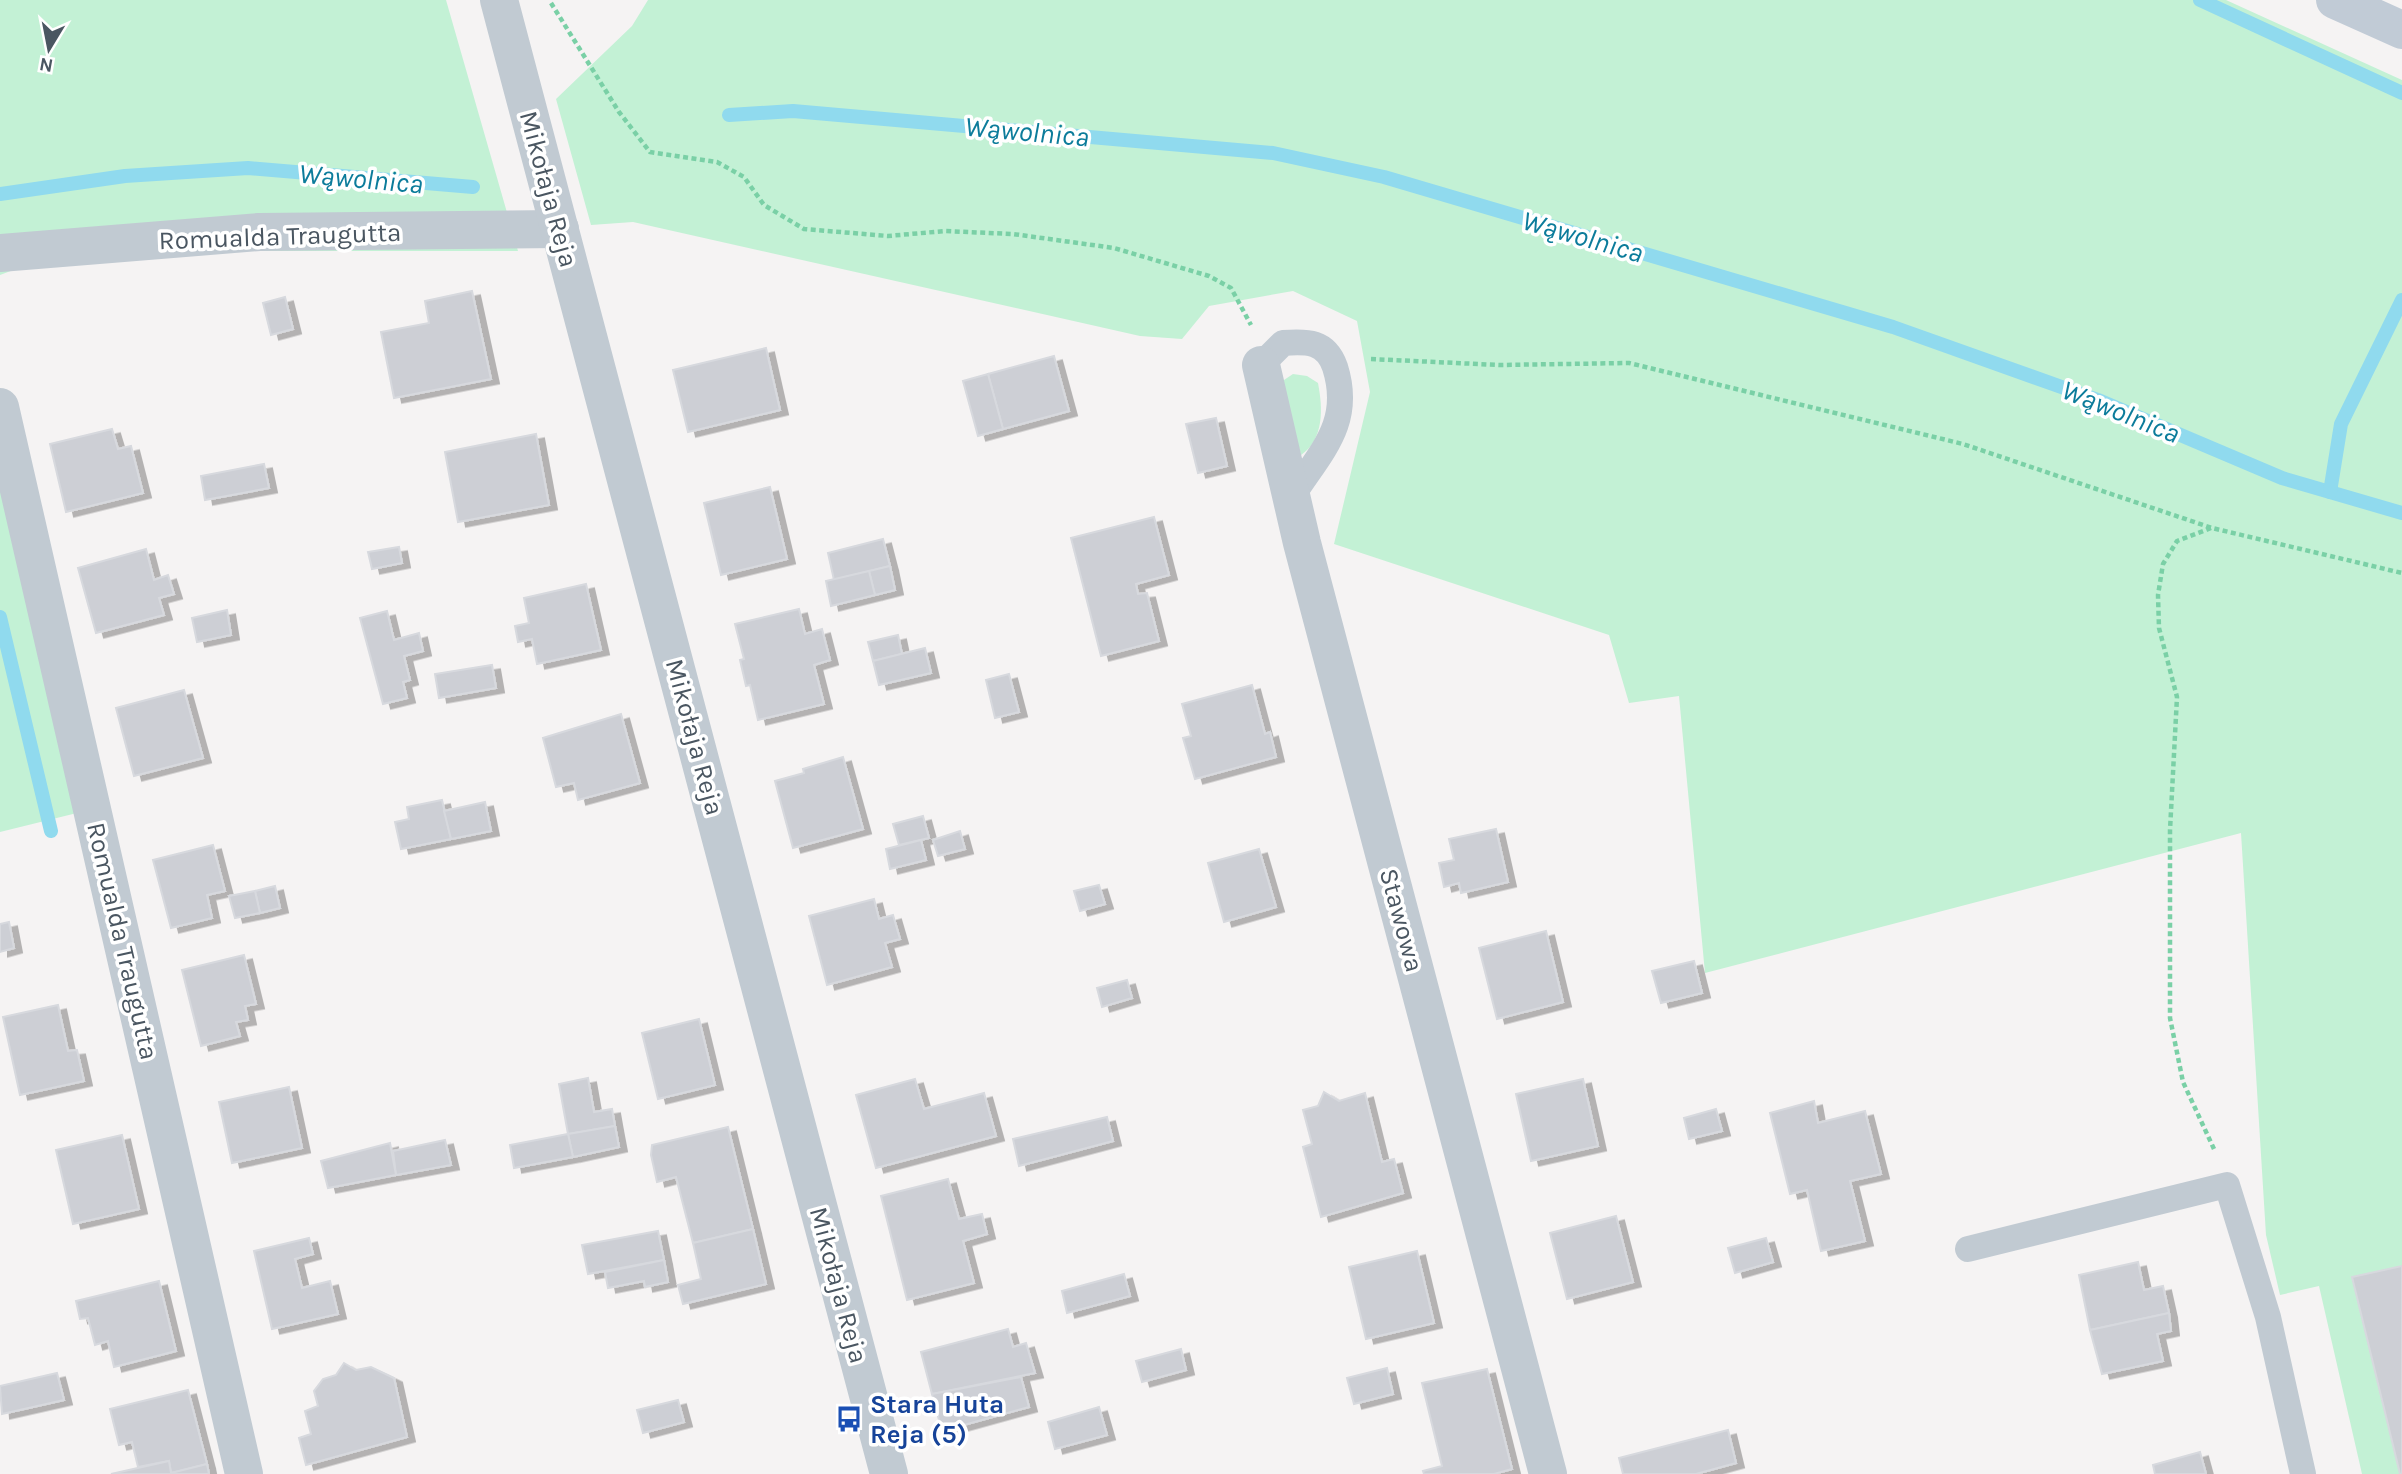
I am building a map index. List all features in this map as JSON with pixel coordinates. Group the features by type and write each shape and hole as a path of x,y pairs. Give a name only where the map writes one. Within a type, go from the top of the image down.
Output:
{"main road":[{"path":"2335,0 2402,30"}],"street":[{"name":"Mikołaja Reja","path":"499,0 889,1474"},
{"name":"Romualda Traugutta","path":"0,253 259,232 560,229"},
{"name":"Stawowa","path":"1261,365 1292,498 1548,1474"},
{"name":"Romualda Traugutta","path":"0,407 244,1474"}],"lane":[{"path":"1261,365 1283,343 1306,341 1321,346 1332,359 1342,391 1341,412 1335,429 1292,498"},
{"path":"1968,1249 2227,1185 2268,1317 2303,1474"}],"path":[{"path":"551,3 619,112 650,152 717,162 744,177 764,205 804,229 888,236 945,231 1013,234 1114,248 1209,276 1231,288 1250,320 1261,365"},
{"path":"1332,359 1390,358 1499,365 1629,363 1963,444 2212,528 2402,573"},
{"path":"2212,528 2177,541 2163,564 2158,595 2159,628 2177,697 2170,830 2170,1018 2183,1082 2207,1130 2227,1185"}],"green space":[{"path":"0,0 446,0 518,251 237,251 29,264 0,275"},
{"path":"648,0 2226,0 2402,80 2402,1474 2362,1474 2319,1286 2280,1295 2266,1235 2241,833 1705,973 1679,696 1629,703 1609,635 1334,544 1370,392 1357,321 1293,291 1209,306 1182,339 1140,336 633,222 591,225 556,99 632,26"},
{"path":"1293,374 1307,376 1318,383 1321,403 1318,432 1309,448 1301,455 1281,382"},
{"path":"0,455 81,812 0,832"}],"building":[{"path":"472,291 491,379 394,398 381,332 429,323 425,301"},
{"path":"285,297 293,329 271,335 263,303"},
{"path":"766,348 780,410 688,432 673,370"},
{"path":"1054,356 1069,411 1003,429 988,374"},
{"path":"988,374 1003,429 978,436 963,381"},
{"path":"1216,418 1227,466 1198,473 1186,424"},
{"path":"112,429 118,449 131,446 143,493 66,512 50,444"},
{"path":"536,434 549,505 458,522 445,452"},
{"path":"264,464 269,488 205,500 201,476"},
{"path":"770,487 787,559 721,575 704,503"},
{"path":"1154,517 1169,575 1136,584 1138,594 1147,593 1159,641 1101,656 1071,538"},
{"path":"883,539 890,566 834,580 828,553"},
{"path":"399,547 402,563 372,569 368,552"},
{"path":"146,549 154,580 168,575 174,594 159,598 164,615 96,633 78,568"},
{"path":"890,566 895,590 875,595 869,571"},
{"path":"869,571 875,595 831,606 826,581"},
{"path":"586,584 601,650 537,664 532,639 518,642 515,626 529,623 524,598"},
{"path":"799,609 805,634 822,629 830,660 814,665 824,704 758,720 750,685 746,686 740,660 744,659 735,624"},
{"path":"227,610 231,635 197,642 192,618"},
{"path":"387,611 394,640 419,633 423,651 404,656 410,680 403,682 407,698 383,704 360,618"},
{"path":"898,635 902,654 873,661 868,642"},
{"path":"925,648 931,673 879,685 873,661"},
{"path":"492,665 496,688 439,698 435,674"},
{"path":"1009,674 1019,712 995,718 986,680"},
{"path":"1252,685 1265,734 1270,732 1276,757 1195,779 1183,738 1191,736 1182,704"},
{"path":"184,690 203,758 134,776 116,708"},
{"path":"621,714 640,783 578,800 574,783 556,787 543,738"},
{"path":"843,757 863,829 793,848 775,781 804,773 803,769"},
{"path":"442,800 451,839 401,849 395,822 409,819 407,807"},
{"path":"485,802 491,831 451,839 444,811"},
{"path":"923,816 929,838 899,845 893,824"},
{"path":"1496,829 1508,882 1461,893 1459,883 1444,887 1439,863 1454,860 1449,839"},
{"path":"960,831 965,849 938,856 933,840"},
{"path":"921,840 926,860 890,869 886,849"},
{"path":"213,845 225,891 207,895 212,918 171,928 153,860"},
{"path":"1259,849 1276,907 1224,922 1208,863"},
{"path":"1099,885 1105,904 1080,911 1074,891"},
{"path":"275,886 280,908 260,913 255,891"},
{"path":"255,891 260,913 235,918 229,896"},
{"path":"874,899 879,919 893,915 900,939 885,943 892,967 827,985 809,916"},
{"path":"9,922 14,948 0,952 0,924"},
{"path":"1546,931 1563,1002 1497,1019 1479,948"},
{"path":"244,955 256,1004 245,1006 248,1020 236,1022 240,1036 201,1046 182,970"},
{"path":"1694,961 1702,993 1661,1003 1652,971"},
{"path":"1127,980 1132,998 1102,1007 1097,988"},
{"path":"58,1005 68,1051 77,1050 84,1081 20,1095 3,1017"},
{"path":"699,1019 715,1085 658,1099 642,1033"},
{"path":"588,1078 594,1112 612,1109 615,1126 568,1134 559,1084"},
{"path":"915,1079 924,1109 984,1093 996,1136 876,1168 856,1095"},
{"path":"1583,1079 1598,1146 1531,1161 1516,1094"},
{"path":"289,1087 302,1148 232,1163 219,1102"},
{"path":"1324,1092 1339,1101 1365,1093 1382,1162 1394,1159 1403,1193 1321,1217 1303,1147 1312,1144 1303,1110 1318,1106"},
{"path":"1814,1101 1818,1123 1865,1111 1881,1174 1850,1181 1865,1241 1821,1251 1807,1190 1790,1194 1770,1113"},
{"path":"1716,1109 1722,1131 1689,1139 1684,1118"},
{"path":"1107,1117 1113,1141 1019,1166 1013,1139"},
{"path":"615,1126 619,1147 573,1157 568,1134"},
{"path":"728,1127 753,1229 693,1243 676,1177 657,1182 651,1155 652,1145"},
{"path":"568,1134 573,1157 514,1168 510,1145"},
{"path":"122,1135 139,1209 73,1224 56,1150"},
{"path":"445,1140 451,1165 396,1175 393,1151"},
{"path":"390,1143 396,1175 328,1188 321,1161"},
{"path":"948,1179 959,1219 982,1214 987,1234 963,1241 974,1283 907,1300 881,1196"},
{"path":"1616,1216 1633,1282 1567,1299 1550,1233"},
{"path":"753,1229 766,1284 683,1304 678,1285 701,1279 693,1243"},
{"path":"658,1231 664,1260 588,1274 582,1245"},
{"path":"309,1238 313,1254 295,1259 302,1288 330,1281 338,1314 272,1329 254,1251"},
{"path":"1766,1238 1773,1262 1735,1273 1728,1248"},
{"path":"1417,1251 1434,1323 1366,1339 1349,1267"},
{"path":"664,1260 668,1282 645,1287 644,1281 608,1288 605,1272"},
{"path":"2138,1262 2144,1290 2163,1286 2169,1313 2090,1330 2079,1275"},
{"path":"2402,1266 2402,1474 2400,1474 2352,1277"},
{"path":"1124,1274 1130,1296 1067,1313 1062,1291"},
{"path":"159,1281 176,1351 114,1367 108,1341 95,1345 88,1318 80,1319 76,1301"},
{"path":"2169,1313 2171,1331 2157,1334 2163,1361 2102,1374 2090,1330"},
{"path":"1008,1329 1013,1347 1026,1343 1035,1373 932,1394 921,1352"},
{"path":"1181,1349 1186,1370 1142,1382 1136,1361"},
{"path":"344,1363 356,1370 371,1367 394,1378 407,1437 306,1465 299,1438 311,1434 305,1411 318,1406 314,1391 323,1379 336,1375"},
{"path":"1387,1368 1393,1394 1354,1404 1347,1378"},
{"path":"1487,1369 1512,1469 1494,1474 1424,1474 1423,1471 1442,1466 1422,1383"},
{"path":"57,1373 64,1400 2,1414 0,1386"},
{"path":"1021,1377 1029,1407 942,1431 932,1394"},
{"path":"188,1390 207,1464 171,1473 169,1461 138,1467 132,1442 119,1445 110,1409"},
{"path":"678,1400 684,1422 643,1433 637,1410"},
{"path":"1099,1407 1107,1435 1055,1449 1048,1422"},
{"path":"1728,1430 1736,1463 1696,1474 1623,1474 1619,1458"},
{"path":"2200,1452 2206,1474 2155,1474 2153,1465"},
{"path":"169,1461 171,1473 207,1464 209,1474 111,1474"}],"waterway":[{"path":"2200,0 2402,93"},
{"name":"Wąwolnica","path":"729,115 793,111 1273,153 1384,177 1893,327 2098,400 2282,478 2402,513"},
{"path":"0,194 125,176 248,168 473,187"},
{"path":"2330,492 2341,424 2402,300"},
{"path":"0,617 51,831"}],"place":[{"name":"Stara Huta Reja (5)","path":"849,1419"}]}
